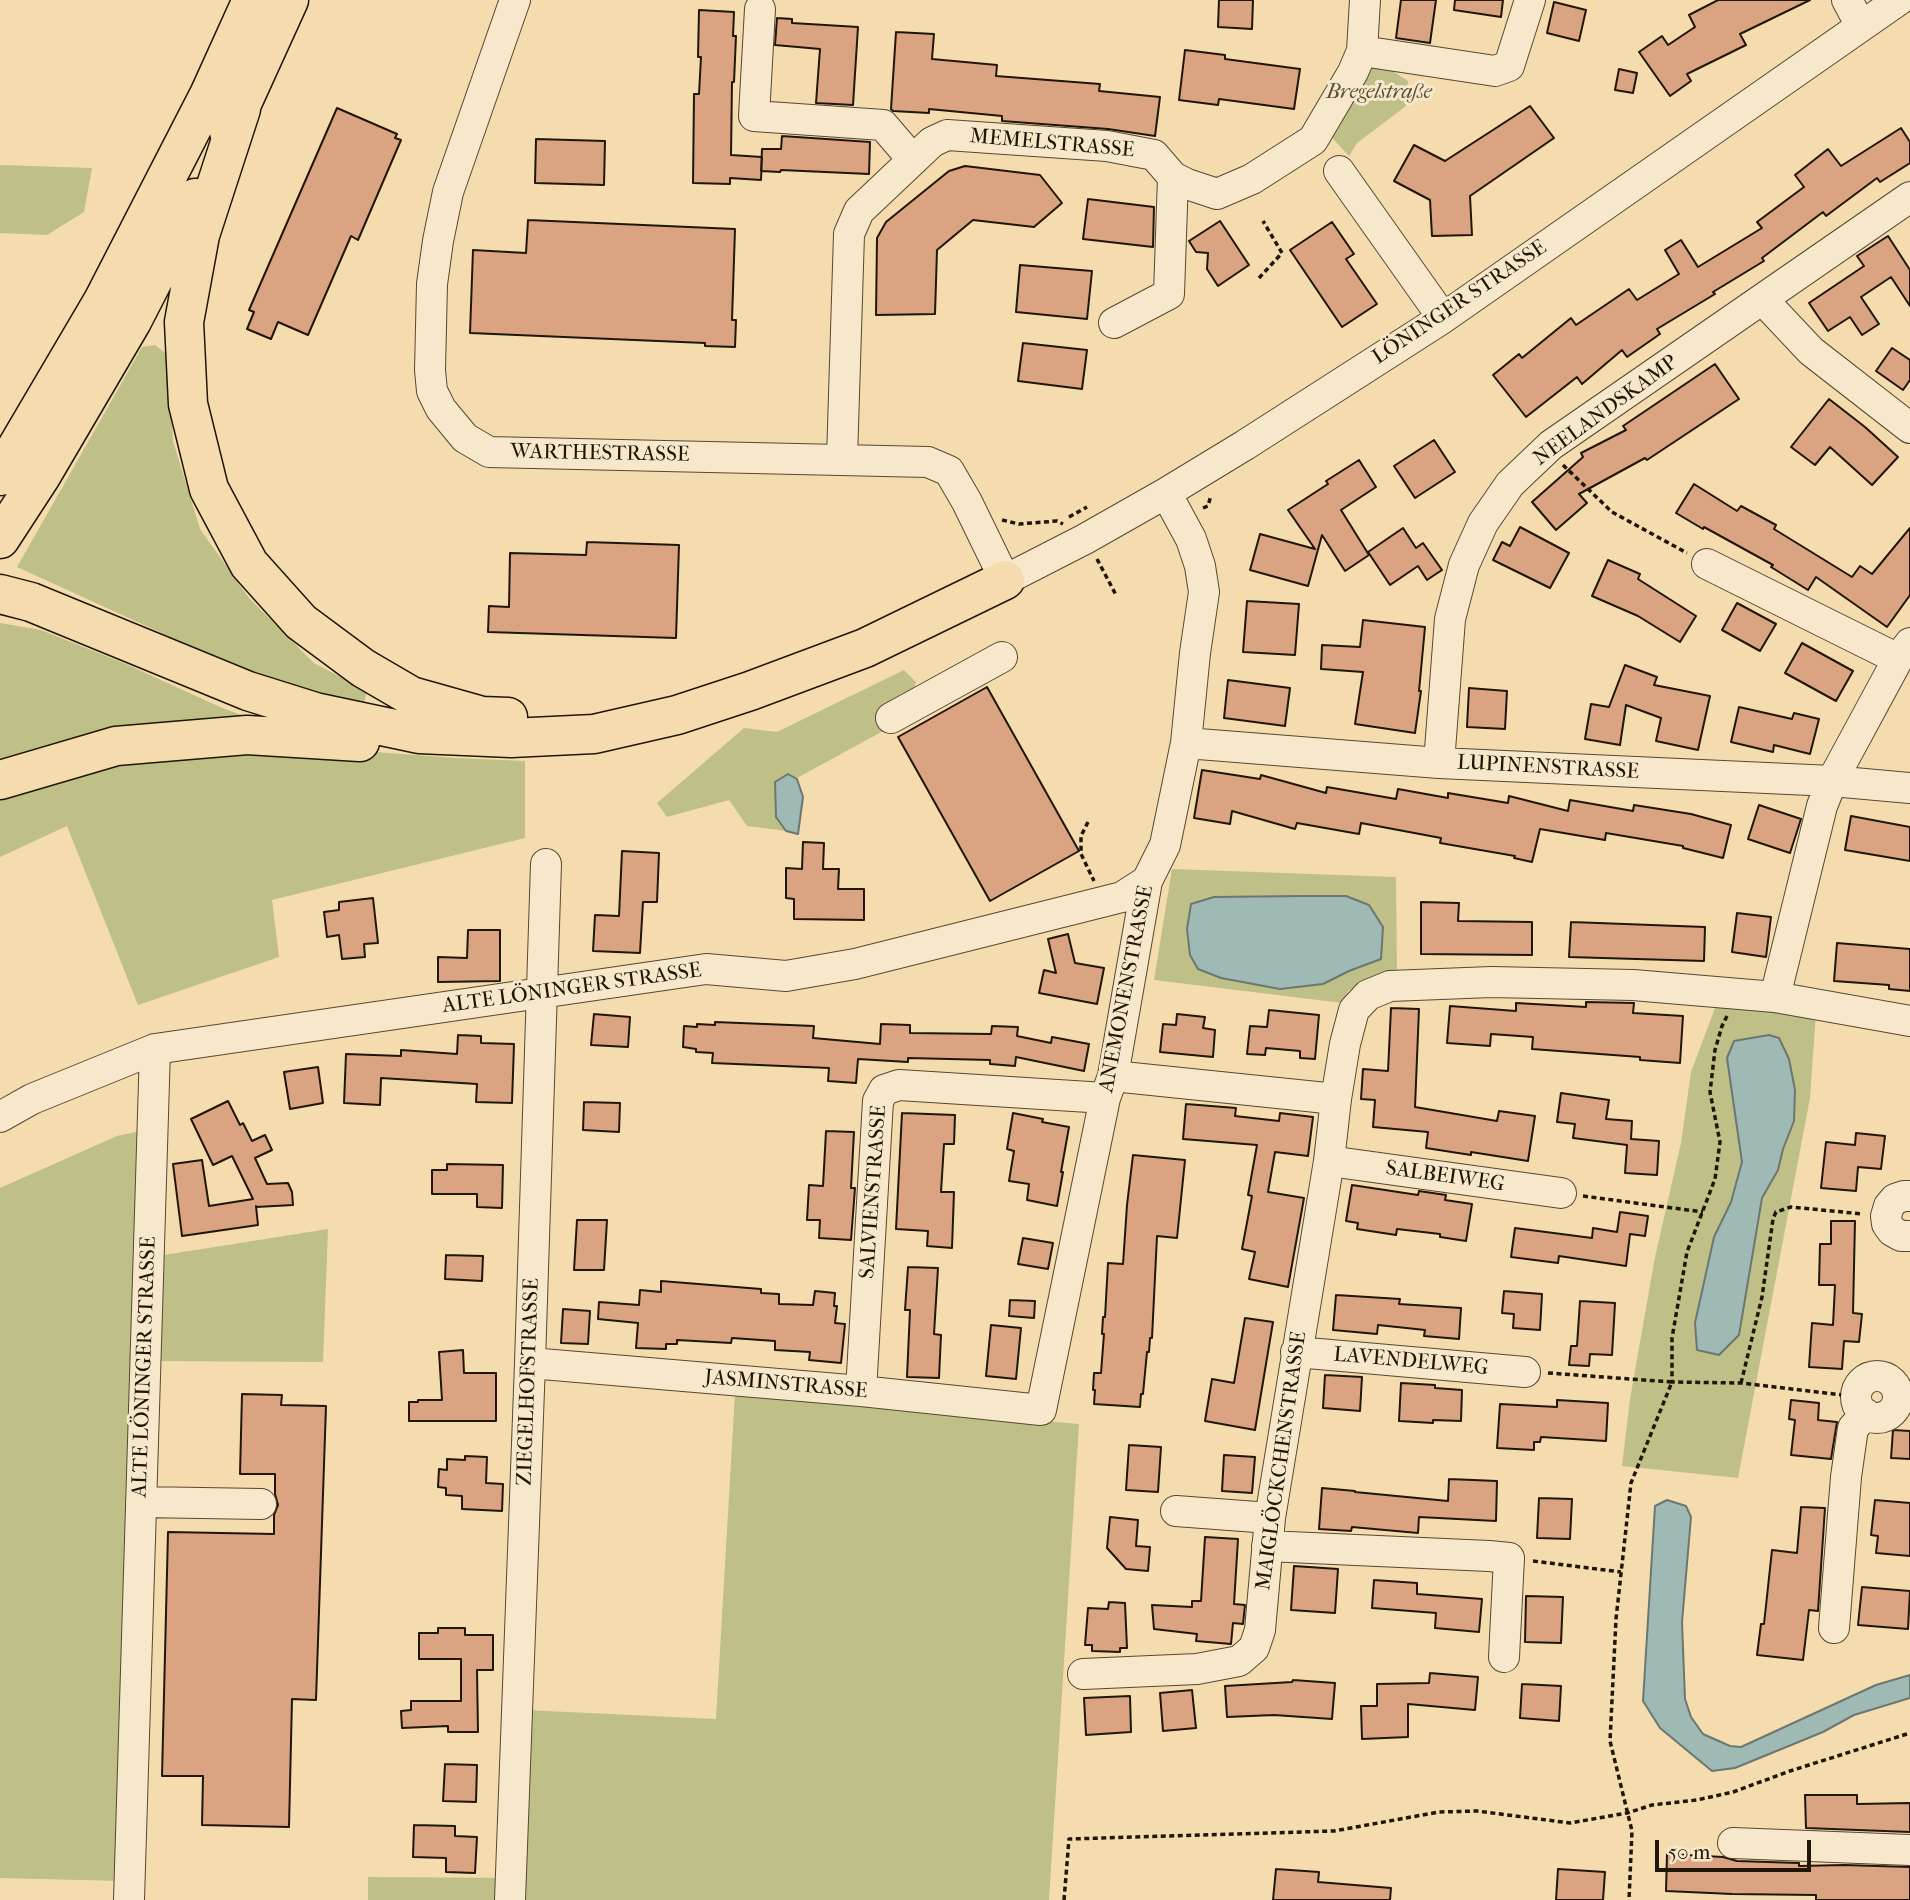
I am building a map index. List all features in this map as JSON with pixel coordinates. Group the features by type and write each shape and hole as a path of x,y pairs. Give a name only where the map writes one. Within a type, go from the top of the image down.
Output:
{"highway":[{"path":"0,476 103,301 209,95 252,0"},
{"path":"0,539 132,321 241,109 289,0"},
{"path":"241,109 200,235 184,322 188,404 209,489 249,564 301,622 363,668 411,696 482,716 547,719 600,715 750,691"},
{"path":"15,598 248,691 315,712 419,734 511,738 594,734 677,715 865,648 1005,580"},
{"path":"0,780 117,746 247,735 377,743 419,734"}],"street":[{"name":"WARTHESTRASSE","path":"514,0 448,192 432,284 432,391 441,409 465,438 489,452 928,462 949,471 1005,580"},
{"name":"MEMELSTRASSE","path":"842,459 849,234 859,211 932,142 947,135 1107,146 1154,155 1173,177 1217,194 1252,179 1313,140 1353,72 1362,51 1365,0"},
{"path":"1362,51 1495,71 1509,65 1530,0"},
{"path":"1847,0 1861,26"},
{"name":"LÖNINGER STRASSE","path":"1005,580 1166,493 1443,318 1899,0"},
{"path":"760,9 754,117 883,125 913,160"},
{"path":"1339,170 1443,318"},
{"path":"1114,323 1169,295 1173,177"},
{"name":"NEELANDSKAMP","path":"1439,763 1450,620 1464,565 1483,523 1510,484 1547,449 1910,197"},
{"path":"1763,300 1811,351 1910,428"},
{"name":"ANEMONENSTRASSE","path":"1041,1410 1109,1087 1147,881 1165,845 1186,743 1204,592 1200,566 1191,539 1166,493"},
{"path":"1707,564 1904,651 1832,781 1822,806 1775,997"},
{"path":"891,718 1002,657"},
{"name":"LUPINENSTRASSE","path":"1186,743 1439,763 1832,781 1910,788"},
{"name":"ZIEGELHOFSTRASSE","path":"510,1900 546,864"},
{"name":"ALTE LÖNINGER STRASSE","path":"0,1117 32,1099 155,1049 706,969 786,976 855,964 1122,897 1147,881"},
{"name":"MAIGLÖCKCHENSTRASSE","path":"1083,1674 1197,1669 1240,1661 1254,1648 1260,1630 1269,1532 1329,1161 1345,1044 1354,1010 1368,995 1390,986 1490,982 1620,985 1775,997 1910,1021"},
{"name":"ALTE LÖNINGER STRASSE","path":"129,1900 155,1049"},
{"name":"SALVIENSTRASSE","path":"862,1391 878,1101 884,1090 899,1085 1109,1087"},
{"path":"1109,1087 1336,1099"},
{"name":"SALBEIWEG","path":"1329,1161 1561,1193"},
{"path":"1910,1196 1895,1199 1888,1206 1886,1216 1892,1231 1901,1236 1910,1236"},
{"name":"LAVENDELWEG","path":"1296,1352 1525,1372"},
{"name":"JASMINSTRASSE","path":"530,1363 862,1391 1041,1410"},
{"path":"1861,1405 1871,1417 1882,1417 1904,1402"},
{"path":"1833,1628 1846,1477 1853,1428 1861,1405"},
{"path":"141,1510 261,1504"},
{"path":"1176,1511 1269,1532 1509,1558 1504,1657"},
{"path":"1733,1843 1910,1850"}],"path":[{"path":"1259,278 1282,253 1263,221"},
{"path":"1547,449 1612,512 1707,564"},
{"path":"1064,524 1068,518 1086,507"},
{"path":"1095,556 1116,595"},
{"path":"1088,821 1081,836 1081,854 1104,901"},
{"path":"1629,1900 1632,1831 1610,1741 1616,1619 1631,1483 1672,1382 1672,1338 1687,1252 1715,1179 1720,1142 1710,1092 1715,1050 1735,995"},
{"path":"1561,1193 1703,1212"},
{"path":"1741,1383 1762,1297 1776,1212 1791,1207 1886,1216"},
{"path":"1525,1372 1672,1382 1741,1383 1861,1405"},
{"path":"1509,1558 1621,1572"},
{"path":"1064,1900 1069,1839 1334,1831 1439,1812 1477,1811 1570,1823 1627,1813 1653,1805 1697,1800 1733,1792 1910,1733"}],"green space":[{"name":"Bregelstraße","path":"1369,56 1408,81 1406,106 1357,143 1349,156 1324,129"},
{"path":"0,165 92,168 84,212 47,235 0,233"},
{"path":"155,345 168,355 173,441 200,529 249,598 314,663 367,691 364,703 305,692 177,640 17,567 142,347"},
{"path":"0,623 41,630 247,717 0,766"},
{"path":"904,670 916,682 905,719 797,778 788,774 775,782 776,817 786,831 747,826 729,800 667,817 657,803 744,728 777,732"},
{"path":"350,750 525,761 525,838 272,900 279,957 138,1005 67,826 0,857 0,792 112,758"},
{"path":"1172,869 1396,877 1397,973 1374,976 1361,982 1348,991 1343,1003 1154,980","holes":["1346,896 1349,971 1323,984 1190,955 1187,929 1191,904 1214,897"]},
{"path":"1718,1000 1816,1012 1810,1098 1738,1478 1622,1466 1630,1399 1655,1257 1681,1143 1691,1072"},
{"path":"140,1131 122,1881 0,1878 0,1188 117,1136"},
{"path":"328,1229 323,1362 154,1361 158,1256"},
{"path":"735,1393 1079,1424 1049,1900 368,1900 368,1877 518,1878 525,1710 716,1719"}],"water":[{"path":"788,774 797,779 803,797 798,834 786,831 776,817 775,782"},
{"path":"1346,896 1369,905 1383,927 1381,959 1323,984 1280,989 1221,978 1198,969 1190,955 1187,929 1191,904 1214,897"},
{"path":"1769,1035 1779,1038 1789,1059 1795,1090 1794,1121 1778,1170 1762,1198 1739,1335 1719,1355 1697,1350 1695,1323 1714,1237 1731,1202 1742,1162 1727,1058 1734,1041"},
{"path":"1667,1500 1686,1506 1691,1517 1682,1622 1685,1699 1691,1717 1703,1734 1730,1746 1741,1747 1876,1685 1910,1675 1910,1698 1854,1715 1823,1732 1735,1768 1712,1771 1660,1728 1643,1701 1655,1506"}],"building":[{"path":"1219,0 1253,0 1252,29 1218,27"},
{"path":"1401,0 1436,0 1430,43 1396,38"},
{"path":"1455,0 1503,0 1501,17 1454,10"},
{"path":"1718,0 1810,0 1740,34 1746,45 1687,74 1691,81 1670,96 1639,52 1662,36 1668,45 1695,27 1689,15"},
{"path":"1554,2 1586,10 1579,41 1547,33"},
{"path":"699,10 734,12 733,36 736,36 731,155 762,157 761,180 730,178 730,184 693,183 694,94 699,94 701,57 698,57"},
{"path":"777,18 792,19 792,23 858,27 853,105 816,103 820,49 775,45"},
{"path":"896,32 934,34 932,59 997,65 996,76 1100,84 1099,91 1160,97 1155,136 1108,129 1002,121 1002,116 929,109 929,113 893,111"},
{"path":"1185,50 1225,55 1225,59 1300,69 1294,109 1219,99 1218,105 1179,100"},
{"path":"1619,69 1637,73 1633,93 1615,90"},
{"path":"1530,106 1554,138 1470,196 1472,235 1432,236 1430,200 1394,181 1414,145 1445,161"},
{"path":"337,108 397,134 395,138 401,140 358,240 351,236 308,335 278,322 271,339 247,329 254,312 249,310"},
{"path":"1901,128 1910,142 1910,163 1880,182 1877,178 1826,216 1823,212 1762,258 1764,261 1657,329 1660,334 1627,357 1622,350 1582,384 1577,377 1526,417 1493,375 1519,354 1522,358 1571,318 1576,325 1629,289 1637,300 1679,274 1665,250 1681,240 1698,267 1762,228 1757,222 1804,187 1795,175 1828,149 1841,166"},
{"path":"782,136 870,142 869,174 761,171 762,149 781,149"},
{"path":"536,139 605,141 604,185 535,183"},
{"path":"965,166 1040,175 1062,203 1034,227 973,220 937,250 935,314 876,315 877,238 886,222 949,171"},
{"path":"1088,199 1154,207 1153,247 1083,239"},
{"path":"528,220 735,229 732,320 736,320 735,347 705,346 705,343 470,333 473,250 526,253"},
{"path":"1220,221 1249,265 1218,286 1207,269 1208,253 1196,252 1189,241"},
{"path":"1332,222 1354,254 1346,259 1377,304 1342,327 1290,250"},
{"path":"1888,236 1910,270 1910,306 1891,277 1861,297 1879,324 1862,335 1850,317 1828,331 1809,303 1864,266 1857,256"},
{"path":"1020,265 1092,271 1087,319 1016,312"},
{"path":"1023,343 1087,350 1082,389 1018,381"},
{"path":"1892,348 1910,360 1910,380 1903,390 1876,371"},
{"path":"1715,364 1739,399 1647,460 1645,458 1579,494 1587,503 1556,530 1532,502 1583,457 1581,453 1626,430 1623,426"},
{"path":"1829,399 1898,457 1872,485 1830,447 1815,465 1791,447"},
{"path":"1434,440 1455,472 1415,498 1394,466"},
{"path":"1359,460 1376,487 1341,510 1369,555 1345,571 1322,535 1308,586 1250,570 1260,534 1315,549 1288,510"},
{"path":"1694,484 1737,511 1741,506 1776,525 1774,529 1852,577 1860,566 1872,574 1910,528 1910,595 1887,627 1816,577 1808,590 1771,567 1773,565 1676,513"},
{"path":"1520,527 1569,553 1550,588 1493,560 1502,542 1510,546"},
{"path":"1403,528 1416,548 1423,543 1442,570 1427,580 1418,566 1390,585 1368,552"},
{"path":"587,542 679,545 676,638 488,632 489,606 509,607 510,553 586,555"},
{"path":"1608,560 1640,574 1638,579 1696,616 1680,642 1638,616 1592,596"},
{"path":"1247,601 1299,604 1295,655 1243,652"},
{"path":"1737,603 1776,624 1760,651 1722,630"},
{"path":"1363,620 1425,627 1415,733 1355,724 1363,672 1321,669 1322,645 1360,647"},
{"path":"1802,643 1853,671 1836,701 1785,673"},
{"path":"1625,665 1657,677 1654,685 1710,696 1698,750 1656,741 1661,718 1626,705 1620,745 1585,739 1591,704 1609,707"},
{"path":"1228,680 1290,688 1285,726 1224,718"},
{"path":"987,687 1079,851 990,901 898,737"},
{"path":"1469,688 1507,691 1505,729 1467,727"},
{"path":"1739,707 1792,719 1794,713 1819,719 1810,754 1774,745 1773,752 1731,742"},
{"path":"1202,770 1260,779 1261,775 1326,793 1327,787 1396,799 1398,789 1448,798 1448,793 1508,803 1509,796 1568,811 1570,800 1633,811 1634,805 1691,814 1731,825 1723,858 1683,846 1606,833 1605,840 1540,829 1532,862 1514,858 1515,856 1440,843 1441,838 1361,823 1359,834 1297,823 1295,829 1232,811 1230,824 1194,818"},
{"path":"1759,805 1801,819 1790,853 1748,839"},
{"path":"1851,816 1910,827 1910,861 1845,850"},
{"path":"803,842 824,843 823,869 839,869 838,889 864,889 864,920 794,919 794,899 786,898 786,868 802,869"},
{"path":"622,851 659,853 657,902 643,902 640,953 593,951 595,915 619,916"},
{"path":"373,898 378,943 364,944 365,957 342,959 339,935 327,937 324,912 339,910 339,902"},
{"path":"1421,902 1459,903 1458,921 1532,922 1532,955 1421,954"},
{"path":"1737,913 1771,917 1766,957 1732,952"},
{"path":"1571,922 1705,927 1704,961 1569,957"},
{"path":"468,930 500,930 500,981 438,982 438,957 467,958"},
{"path":"1068,934 1075,963 1104,968 1097,1004 1039,993 1044,970 1056,973 1048,939"},
{"path":"1837,943 1910,949 1910,991 1889,989 1889,985 1834,981"},
{"path":"1586,1002 1634,1003 1633,1013 1683,1016 1680,1063 1640,1060 1640,1057 1532,1049 1533,1037 1491,1034 1490,1046 1447,1043 1450,1006 1516,1011 1516,1003 1586,1007"},
{"path":"1391,1008 1419,1009 1415,1107 1497,1121 1499,1111 1535,1116 1528,1161 1426,1148 1428,1132 1373,1127 1375,1100 1361,1099 1363,1069 1388,1071"},
{"path":"1269,1010 1319,1015 1315,1059 1300,1058 1300,1051 1266,1048 1265,1055 1247,1054 1250,1026 1267,1027"},
{"path":"594,1014 630,1017 628,1047 591,1045"},
{"path":"1177,1014 1205,1017 1203,1028 1215,1030 1213,1057 1160,1052 1163,1024 1176,1025"},
{"path":"715,1022 814,1026 813,1038 880,1044 881,1024 910,1025 910,1033 991,1034 992,1026 1018,1027 1017,1036 1051,1043 1052,1037 1089,1044 1084,1071 1016,1057 1015,1066 990,1064 990,1060 908,1058 908,1062 858,1059 856,1083 828,1081 829,1068 712,1063 713,1053 696,1052 696,1049 683,1047 684,1026 715,1025"},
{"path":"458,1035 481,1036 481,1043 514,1044 512,1103 476,1102 477,1084 381,1078 380,1105 344,1103 346,1054 401,1056 401,1050 457,1054"},
{"path":"318,1067 323,1103 290,1109 284,1072"},
{"path":"1561,1093 1609,1100 1606,1119 1632,1121 1631,1139 1659,1141 1657,1175 1625,1173 1627,1145 1573,1138 1575,1124 1557,1122"},
{"path":"228,1101 252,1141 265,1135 272,1150 255,1158 267,1184 288,1183 293,1205 256,1207 258,1225 182,1236 173,1164 202,1160 209,1206 253,1199 232,1156 213,1165 191,1119"},
{"path":"584,1102 620,1103 619,1132 583,1130"},
{"path":"1186,1104 1236,1108 1235,1116 1279,1121 1280,1113 1313,1117 1308,1156 1275,1152 1268,1192 1304,1198 1288,1287 1249,1279 1255,1252 1242,1249 1252,1196 1248,1195 1257,1145 1183,1139"},
{"path":"902,1113 955,1115 954,1144 944,1144 941,1192 954,1192 952,1248 927,1246 928,1231 896,1229"},
{"path":"1013,1113 1069,1127 1057,1206 1027,1200 1029,1184 1009,1181 1014,1151 1007,1149"},
{"path":"826,1131 854,1132 851,1188 855,1188 851,1240 819,1238 820,1220 807,1220 809,1185 823,1186"},
{"path":"1856,1133 1885,1136 1881,1169 1858,1167 1856,1191 1821,1188 1826,1142 1855,1145"},
{"path":"1133,1155 1185,1160 1177,1238 1157,1236 1152,1338 1147,1352 1140,1407 1094,1404 1093,1390 1094,1373 1101,1373 1108,1263 1123,1264"},
{"path":"447,1164 503,1165 502,1208 477,1207 477,1194 432,1194 432,1170 447,1170"},
{"path":"1352,1185 1418,1195 1419,1191 1446,1195 1445,1200 1472,1204 1466,1241 1440,1237 1440,1234 1397,1229 1396,1235 1357,1229 1358,1223 1346,1221"},
{"path":"1620,1212 1648,1216 1645,1236 1630,1234 1626,1266 1559,1256 1558,1263 1511,1257 1515,1228 1592,1238 1593,1228 1617,1232"},
{"path":"577,1220 607,1220 604,1270 574,1270"},
{"path":"1831,1221 1855,1221 1853,1313 1862,1314 1859,1342 1844,1341 1842,1369 1809,1367 1812,1323 1833,1325 1835,1285 1819,1285 1820,1244 1831,1244"},
{"path":"1023,1238 1053,1243 1048,1269 1018,1264"},
{"path":"446,1255 483,1256 482,1281 445,1279"},
{"path":"908,1267 938,1268 934,1334 941,1335 939,1378 907,1377 910,1310 905,1310"},
{"path":"661,1281 761,1289 761,1293 779,1294 779,1304 813,1305 815,1291 835,1293 835,1323 845,1324 841,1363 809,1360 810,1352 775,1350 775,1341 732,1338 731,1343 677,1340 677,1344 666,1344 666,1349 636,1348 638,1323 598,1319 599,1302 639,1305 640,1290 661,1292"},
{"path":"1504,1291 1542,1294 1540,1330 1513,1328 1514,1314 1502,1313"},
{"path":"1336,1295 1400,1299 1399,1304 1461,1308 1459,1339 1424,1336 1425,1330 1378,1325 1377,1334 1333,1330"},
{"path":"1010,1300 1035,1301 1034,1318 1009,1316"},
{"path":"1580,1301 1615,1303 1612,1355 1590,1354 1589,1366 1569,1365 1571,1346 1577,1346"},
{"path":"563,1309 590,1311 588,1344 561,1343"},
{"path":"1245,1318 1273,1322 1255,1430 1205,1421 1212,1379 1234,1383"},
{"path":"991,1325 1021,1328 1016,1379 986,1376"},
{"path":"463,1350 464,1373 496,1373 496,1421 409,1421 409,1402 442,1400 439,1352"},
{"path":"1325,1375 1362,1377 1360,1411 1323,1408"},
{"path":"1401,1383 1462,1390 1461,1421 1399,1421"},
{"path":"242,1394 282,1395 281,1405 326,1406 316,1700 292,1699 289,1827 202,1825 203,1776 162,1776 168,1532 274,1534 274,1515 278,1505 275,1474 240,1474"},
{"path":"1557,1400 1608,1403 1606,1441 1541,1437 1540,1442 1534,1442 1534,1450 1497,1448 1500,1404 1557,1407"},
{"path":"1791,1400 1819,1403 1818,1420 1837,1422 1831,1459 1791,1455 1795,1420 1789,1419"},
{"path":"1893,1430 1910,1431 1910,1459 1891,1458"},
{"path":"1129,1445 1161,1447 1158,1492 1126,1490"},
{"path":"1224,1455 1255,1457 1252,1493 1222,1491"},
{"path":"465,1456 487,1457 486,1483 503,1484 502,1511 462,1509 462,1496 446,1495 446,1488 438,1487 439,1469 447,1470 447,1459 465,1460"},
{"path":"1449,1479 1497,1481 1496,1521 1419,1517 1418,1533 1352,1527 1351,1531 1319,1529 1322,1488 1448,1501"},
{"path":"1539,1498 1572,1499 1570,1539 1537,1538"},
{"path":"1875,1500 1910,1503 1910,1556 1876,1553 1878,1536 1871,1535"},
{"path":"1801,1507 1825,1508 1818,1611 1809,1610 1803,1660 1757,1655 1761,1624 1764,1624 1772,1550 1797,1553"},
{"path":"1110,1517 1138,1520 1136,1546 1150,1547 1148,1571 1126,1569 1107,1548"},
{"path":"1205,1537 1238,1539 1234,1604 1245,1605 1243,1624 1233,1623 1231,1644 1196,1641 1197,1634 1154,1629 1152,1605 1192,1607 1192,1601 1201,1601"},
{"path":"1294,1566 1338,1569 1335,1613 1291,1610"},
{"path":"1374,1580 1417,1583 1417,1594 1482,1599 1479,1632 1435,1628 1436,1613 1372,1608"},
{"path":"1862,1587 1910,1591 1908,1629 1858,1625"},
{"path":"1526,1596 1563,1597 1561,1643 1525,1642"},
{"path":"1109,1602 1125,1603 1127,1648 1120,1648 1120,1652 1092,1651 1092,1645 1085,1645 1088,1608 1108,1609"},
{"path":"438,1628 465,1628 465,1635 493,1635 493,1670 477,1670 478,1732 448,1732 448,1726 402,1728 401,1711 411,1710 411,1701 461,1701 461,1659 419,1659 419,1633 438,1633"},
{"path":"1430,1673 1478,1677 1475,1710 1408,1704 1408,1737 1362,1739 1361,1706 1377,1706 1377,1684 1429,1683"},
{"path":"1293,1680 1335,1683 1332,1719 1274,1715 1227,1717 1225,1686"},
{"path":"1522,1684 1561,1686 1559,1721 1520,1718"},
{"path":"1192,1690 1196,1728 1163,1731 1160,1693"},
{"path":"1130,1696 1131,1732 1086,1735 1084,1698"},
{"path":"445,1764 477,1765 476,1802 443,1801"},
{"path":"1805,1795 1857,1795 1857,1804 1910,1803 1910,1832 1806,1828"},
{"path":"414,1825 455,1826 455,1836 477,1837 475,1873 446,1872 446,1858 413,1857"},
{"path":"1667,1854 1723,1857 1737,1861 1799,1863 1799,1866 1910,1867 1910,1900 1816,1900 1816,1895 1666,1891"},
{"path":"1276,1869 1319,1872 1318,1882 1391,1888 1390,1900 1273,1900"},
{"path":"1558,1869 1605,1872 1603,1900 1556,1900"}]}
